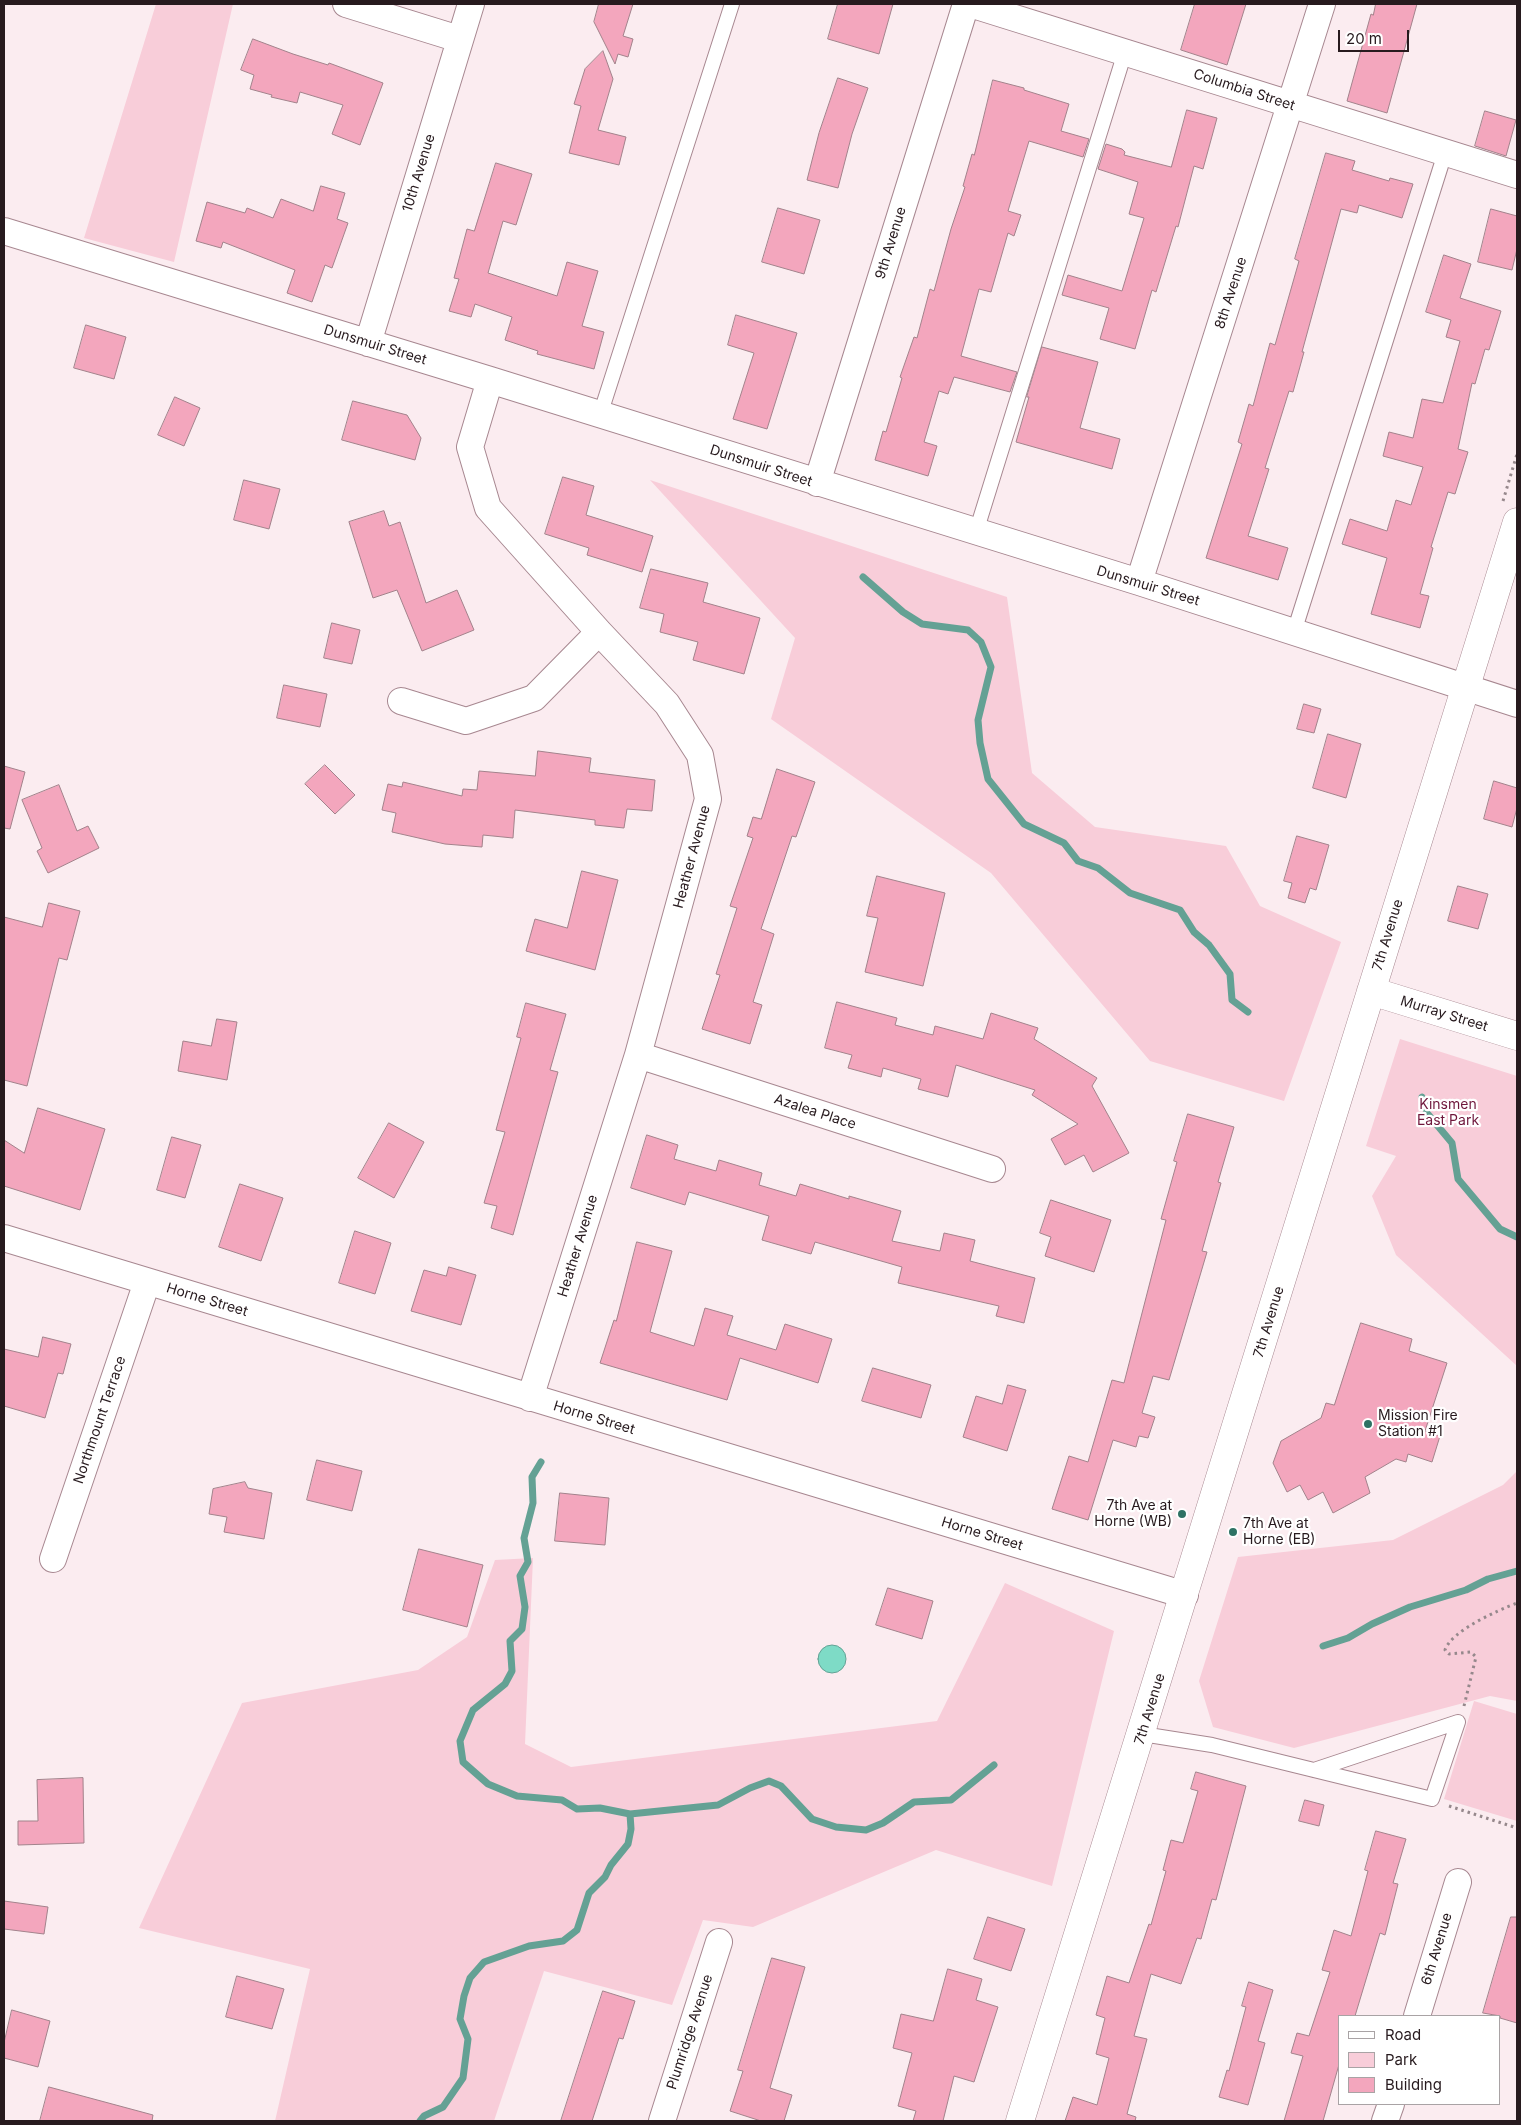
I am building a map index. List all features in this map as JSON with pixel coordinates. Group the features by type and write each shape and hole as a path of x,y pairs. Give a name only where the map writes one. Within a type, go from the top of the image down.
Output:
{"street":[{"path":"346,4 459,39"},
{"name":"10th Avenue","path":"368,343 470,4"},
{"name":"9th Avenue","path":"816,483 966,4"},
{"name":"Columbia Street","path":"970,4 1517,176"},
{"name":"8th Avenue","path":"1139,582 1322,4"},
{"name":"Dunsmuir Street","path":"4,232 490,380 1139,582 1517,704"},
{"name":"Heather Avenue","path":"490,380 470,446 488,508 667,704 700,755 708,799 638,1055 530,1398"},
{"name":"7th Avenue","path":"1020,2121 1142,1734 1517,522"},
{"path":"401,701 466,721 534,698 600,632"},
{"name":"Murray Street","path":"1371,991 1517,1036"},
{"name":"Azalea Place","path":"638,1055 992,1169"},
{"name":"Horne Street","path":"4,1238 1185,1595"},
{"name":"Northmount Terrace","path":"53,1559 147,1282"},
{"name":"6th Avenue","path":"1417,2015 1458,1882"},
{"name":"Plumridge Avenue","path":"662,2121 719,1942"},
{"path":"1385,2121 1391,2105"}],"lane":[{"path":"600,415 732,4"},
{"path":"976,532 1125,52"},
{"path":"1294,632 1445,153"},
{"path":"1314,1770 1458,1722"},
{"path":"1142,1734 1212,1745 1432,1799 1458,1722"}],"path":[{"path":"1458,1722 1464,1707 1476,1657 1471,1652 1449,1654 1445,1650 1448,1641 1491,1613 1517,1603"},
{"path":"1432,1799 1517,1828"}],"green space":[{"path":"156,4 233,4 174,262 84,238"},
{"path":"650,480 1007,597 1032,773 1095,827 1226,846 1260,906 1341,942 1284,1101 1150,1061 991,873 771,719 795,638"},
{"name":"Kinsmen East Park","path":"1400,1039 1517,1076 1517,1366 1396,1255 1372,1196 1396,1156 1366,1146"},
{"path":"1517,1471 1517,1701 1490,1696 1294,1748 1213,1727 1199,1681 1238,1557 1393,1540 1503,1485"},
{"path":"533,1558 525,1744 571,1767 937,1721 1005,1583 1114,1631 1052,1886 936,1850 753,1927 703,1920 672,2005 544,1971 494,2121 275,2121 310,1969 139,1928 242,1703 418,1670 467,1637 495,1560"},
{"path":"1474,1701 1517,1714 1517,1821 1444,1799"}],"shaded area":[{"path":"832,1645 842,1649 846,1659 842,1669 832,1673 822,1669 818,1659 822,1649"}],"building":[{"path":"599,4 633,4 623,36 633,39 628,57 618,54 615,64 594,22"},
{"path":"838,4 893,4 879,54 828,39"},
{"path":"1195,4 1246,4 1227,65 1181,50"},
{"path":"1376,4 1417,4 1387,113 1347,101 1371,14 1373,15"},
{"path":"253,39 293,54 328,65 329,63 383,83 360,145 332,134 343,105 300,92 297,103 271,97 272,95 250,89 254,75 241,70"},
{"path":"603,51 613,79 598,130 626,137 619,165 569,153 581,106 574,104 585,69"},
{"path":"838,78 868,88 852,134 838,188 807,180 819,133"},
{"path":"993,80 1024,88 1024,90 1069,104 1061,131 1089,139 1083,157 1029,141 1008,211 1021,215 1014,236 1008,233 991,292 979,289 961,356 1017,372 1010,392 954,377 948,394 939,391 924,442 937,446 928,476 875,460 883,431 886,432 902,378 900,377 914,337 917,338 930,289 934,291 965,187 963,186 972,154 974,155"},
{"path":"1187,110 1217,118 1203,169 1194,166 1178,227 1176,226 1156,292 1152,290 1135,349 1100,339 1109,308 1062,295 1068,275 1122,291 1144,218 1129,214 1138,182 1098,169 1106,144 1122,149 1125,152 1124,155 1171,167"},
{"path":"1485,111 1516,120 1506,156 1475,146"},
{"path":"1326,153 1355,161 1352,170 1389,181 1390,178 1413,184 1402,218 1359,205 1357,213 1341,209 1293,392 1289,391 1265,468 1269,469 1248,536 1288,548 1278,580 1206,558 1242,444 1238,442 1249,404 1253,406 1270,343 1275,345 1299,261 1295,259"},
{"path":"496,163 532,174 516,225 503,221 488,273 557,296 567,262 598,271 582,326 604,332 594,369 537,354 538,351 505,340 512,317 475,304 471,317 449,311 459,279 454,278 467,229 474,231"},
{"path":"321,186 345,193 337,219 348,223 332,268 325,265 312,302 287,293 295,270 223,242 221,248 196,241 207,202 245,213 247,208 273,218 281,199 313,211"},
{"path":"778,208 820,220 804,274 762,262"},
{"path":"1491,209 1517,216 1517,249 1512,270 1478,262"},
{"path":"1444,255 1471,264 1460,298 1501,311 1489,350 1485,349 1475,384 1472,383 1458,449 1468,452 1455,494 1448,492 1431,547 1433,548 1420,594 1429,596 1420,628 1371,614 1387,558 1342,544 1350,519 1387,531 1396,500 1411,505 1423,467 1383,456 1389,432 1413,438 1422,399 1443,403 1460,341 1446,337 1451,320 1426,312"},
{"path":"736,315 797,333 767,429 733,419 754,353 728,345"},
{"path":"86,325 126,337 114,379 74,368"},
{"path":"1042,347 1098,362 1080,428 1120,439 1112,469 1016,442"},
{"path":"175,397 200,408 184,446 158,435"},
{"path":"353,401 407,415 421,438 415,460 342,440"},
{"path":"563,477 594,486 586,515 653,536 642,572 587,555 589,548 545,534"},
{"path":"244,480 280,489 269,529 234,520"},
{"path":"384,511 389,526 400,522 426,603 457,590 474,630 422,651 397,590 373,598 349,522"},
{"path":"651,569 708,583 703,602 760,618 744,674 693,660 698,642 660,632 664,614 640,608"},
{"path":"332,623 360,630 352,664 324,658"},
{"path":"284,685 327,694 320,727 277,718"},
{"path":"1304,704 1321,709 1314,733 1297,729"},
{"path":"1328,734 1361,744 1346,798 1313,788"},
{"path":"538,751 591,758 589,772 655,780 652,811 627,809 624,828 595,825 595,820 515,810 513,838 483,835 482,847 445,844 392,832 396,813 382,810 388,784 402,787 403,782 462,796 463,789 477,790 479,771 535,776"},
{"path":"325,765 355,795 335,814 305,784"},
{"path":"4,766 25,772 10,829 4,828"},
{"path":"777,769 815,782 796,837 792,836 761,929 774,934 753,1002 762,1005 750,1044 702,1029 720,975 716,974 737,908 730,906 753,838 747,836 753,817 761,819"},
{"path":"1494,781 1517,788 1517,808 1512,827 1484,819"},
{"path":"59,785 77,831 88,826 99,848 48,873 37,851 42,848 22,800"},
{"path":"1297,836 1329,845 1316,890 1310,888 1305,903 1288,898 1292,883 1284,881"},
{"path":"582,871 618,880 595,970 526,951 535,919 567,928"},
{"path":"877,876 945,893 923,986 865,972 878,918 867,916"},
{"path":"1458,886 1488,894 1478,929 1448,921"},
{"path":"49,903 80,911 67,960 59,958 27,1086 4,1080 4,917 42,927"},
{"path":"837,1002 897,1018 895,1025 933,1035 935,1026 983,1039 991,1013 1038,1028 1034,1039 1097,1078 1092,1086 1129,1153 1093,1172 1084,1155 1065,1165 1051,1139 1078,1124 1032,1095 1035,1090 956,1065 948,1097 918,1089 921,1079 883,1068 881,1077 848,1068 852,1055 825,1048"},
{"path":"526,1003 566,1014 550,1070 558,1072 513,1235 491,1228 497,1206 484,1203 505,1132 496,1130 521,1038 517,1037"},
{"path":"217,1019 237,1022 227,1080 178,1071 183,1041 211,1046"},
{"path":"38,1108 105,1129 80,1210 4,1186 4,1140 24,1153"},
{"path":"1188,1114 1234,1127 1218,1182 1221,1183 1202,1251 1207,1252 1169,1380 1153,1376 1142,1413 1155,1417 1148,1438 1139,1436 1136,1447 1113,1440 1088,1520 1052,1509 1069,1456 1088,1462 1112,1380 1124,1383 1166,1220 1161,1219 1177,1162 1174,1161"},
{"path":"389,1123 424,1142 394,1198 358,1178"},
{"path":"647,1135 678,1145 674,1159 716,1171 719,1160 762,1173 759,1185 796,1196 800,1184 849,1199 849,1196 901,1211 892,1241 940,1251 944,1233 975,1240 970,1261 1035,1278 1024,1323 996,1316 999,1306 898,1283 902,1267 815,1242 811,1254 762,1240 769,1216 689,1192 685,1205 631,1188"},
{"path":"172,1137 201,1145 185,1198 157,1190"},
{"path":"240,1184 283,1198 261,1261 219,1247"},
{"path":"1051,1200 1111,1220 1094,1272 1045,1256 1051,1237 1040,1233"},
{"path":"355,1231 391,1243 375,1294 339,1283"},
{"path":"637,1242 672,1251 650,1332 694,1346 705,1308 733,1316 727,1335 776,1350 785,1324 832,1339 818,1383 740,1358 727,1400 600,1363 614,1320 616,1321"},
{"path":"449,1267 476,1275 461,1325 411,1311 424,1270 446,1276"},
{"name":"Mission Fire Station #1","path":"1361,1323 1412,1339 1409,1351 1447,1363 1425,1431 1440,1436 1432,1462 1408,1454 1406,1462 1396,1459 1365,1477 1370,1493 1333,1513 1323,1492 1308,1500 1300,1485 1287,1492 1273,1463 1281,1441 1321,1418 1326,1403 1334,1405"},
{"path":"43,1337 71,1344 63,1374 58,1373 45,1418 4,1406 4,1349 38,1357"},
{"path":"873,1368 931,1385 921,1418 862,1401"},
{"path":"1008,1385 1026,1390 1007,1451 963,1437 976,1396 1002,1404"},
{"path":"317,1460 362,1471 352,1511 307,1500"},
{"path":"245,1482 248,1488 272,1493 264,1539 224,1532 227,1517 209,1514 213,1489"},
{"path":"560,1493 609,1498 605,1545 555,1541"},
{"path":"419,1549 483,1565 467,1627 403,1610"},
{"path":"888,1588 933,1601 922,1639 876,1625"},
{"path":"1196,1772 1246,1786 1216,1900 1212,1899 1201,1939 1197,1938 1181,1984 1151,1974 1134,2036 1147,2039 1127,2114 1136,2117 1135,2121 1065,2121 1073,2097 1097,2105 1109,2058 1096,2054 1105,2018 1096,2015 1107,1976 1129,1983 1149,1924 1151,1925 1166,1871 1163,1870 1171,1840 1183,1843 1198,1791 1191,1789"},
{"path":"83,1778 84,1843 18,1845 18,1821 38,1821 37,1780"},
{"path":"1305,1800 1324,1805 1319,1826 1299,1821"},
{"path":"1376,1831 1406,1839 1393,1883 1398,1884 1385,1935 1380,1933 1355,2015 1338,2015 1338,2068 1323,2121 1284,2121 1303,2056 1291,2053 1297,2033 1309,2036 1330,1972 1322,1970 1334,1930 1351,1936 1368,1871 1365,1870"},
{"path":"4,1901 48,1907 44,1934 4,1929"},
{"path":"988,1917 1025,1929 1011,1971 974,1959"},
{"path":"1511,1917 1517,1917 1517,2023 1501,2018 1501,2015 1483,2013"},
{"path":"772,1958 805,1967 770,2088 792,2095 784,2121 761,2121 730,2111 743,2071 738,2070"},
{"path":"948,1969 982,1979 976,2000 998,2007 974,2082 954,2076 943,2121 913,2121 916,2111 898,2106 912,2053 893,2048 901,2014 933,2021"},
{"path":"237,1976 284,1989 272,2029 226,2017"},
{"path":"1249,1982 1273,1990 1258,2041 1265,2043 1248,2105 1219,2097 1227,2070 1229,2071 1246,2007 1242,2006"},
{"path":"603,1991 635,2001 623,2039 619,2038 592,2121 561,2121"},
{"path":"12,2010 50,2021 38,2067 4,2058 4,2043"},
{"path":"49,2087 153,2115 152,2121 40,2121"}],"waterway":[{"path":"863,577 903,612 922,624 968,630 981,642 991,667 978,720 980,743 988,779 1024,824 1064,843 1078,861 1098,868 1130,893 1180,910 1194,932 1209,945 1230,974 1232,1000 1248,1012"},
{"path":"1422,1097 1427,1113 1452,1143 1458,1179 1500,1229 1517,1237"},
{"path":"541,1462 532,1477 533,1503 524,1538 528,1562 520,1576 525,1607 522,1629 510,1641 512,1671 505,1684 473,1710 460,1741 463,1762 488,1784 517,1796 562,1800 577,1809 600,1808 630,1814"},
{"path":"1323,1646 1348,1638 1372,1624 1410,1607 1466,1590 1488,1579 1517,1571"},
{"path":"420,2121 424,2116 443,2107 463,2078 468,2039 460,2019 464,1996 470,1978 484,1962 529,1946 563,1941 577,1930 589,1893 605,1877 611,1865 628,1844 631,1829 630,1814 718,1805 750,1788 769,1781 781,1786 812,1819 836,1827 866,1830 883,1823 914,1802 951,1800 994,1765"}],"place":[{"name":"Mission Fire Station #1","path":"1368,1424"},
{"name":"7th Ave at Horne (WB)","path":"1182,1514"},
{"name":"7th Ave at Horne (EB)","path":"1233,1532"}]}
